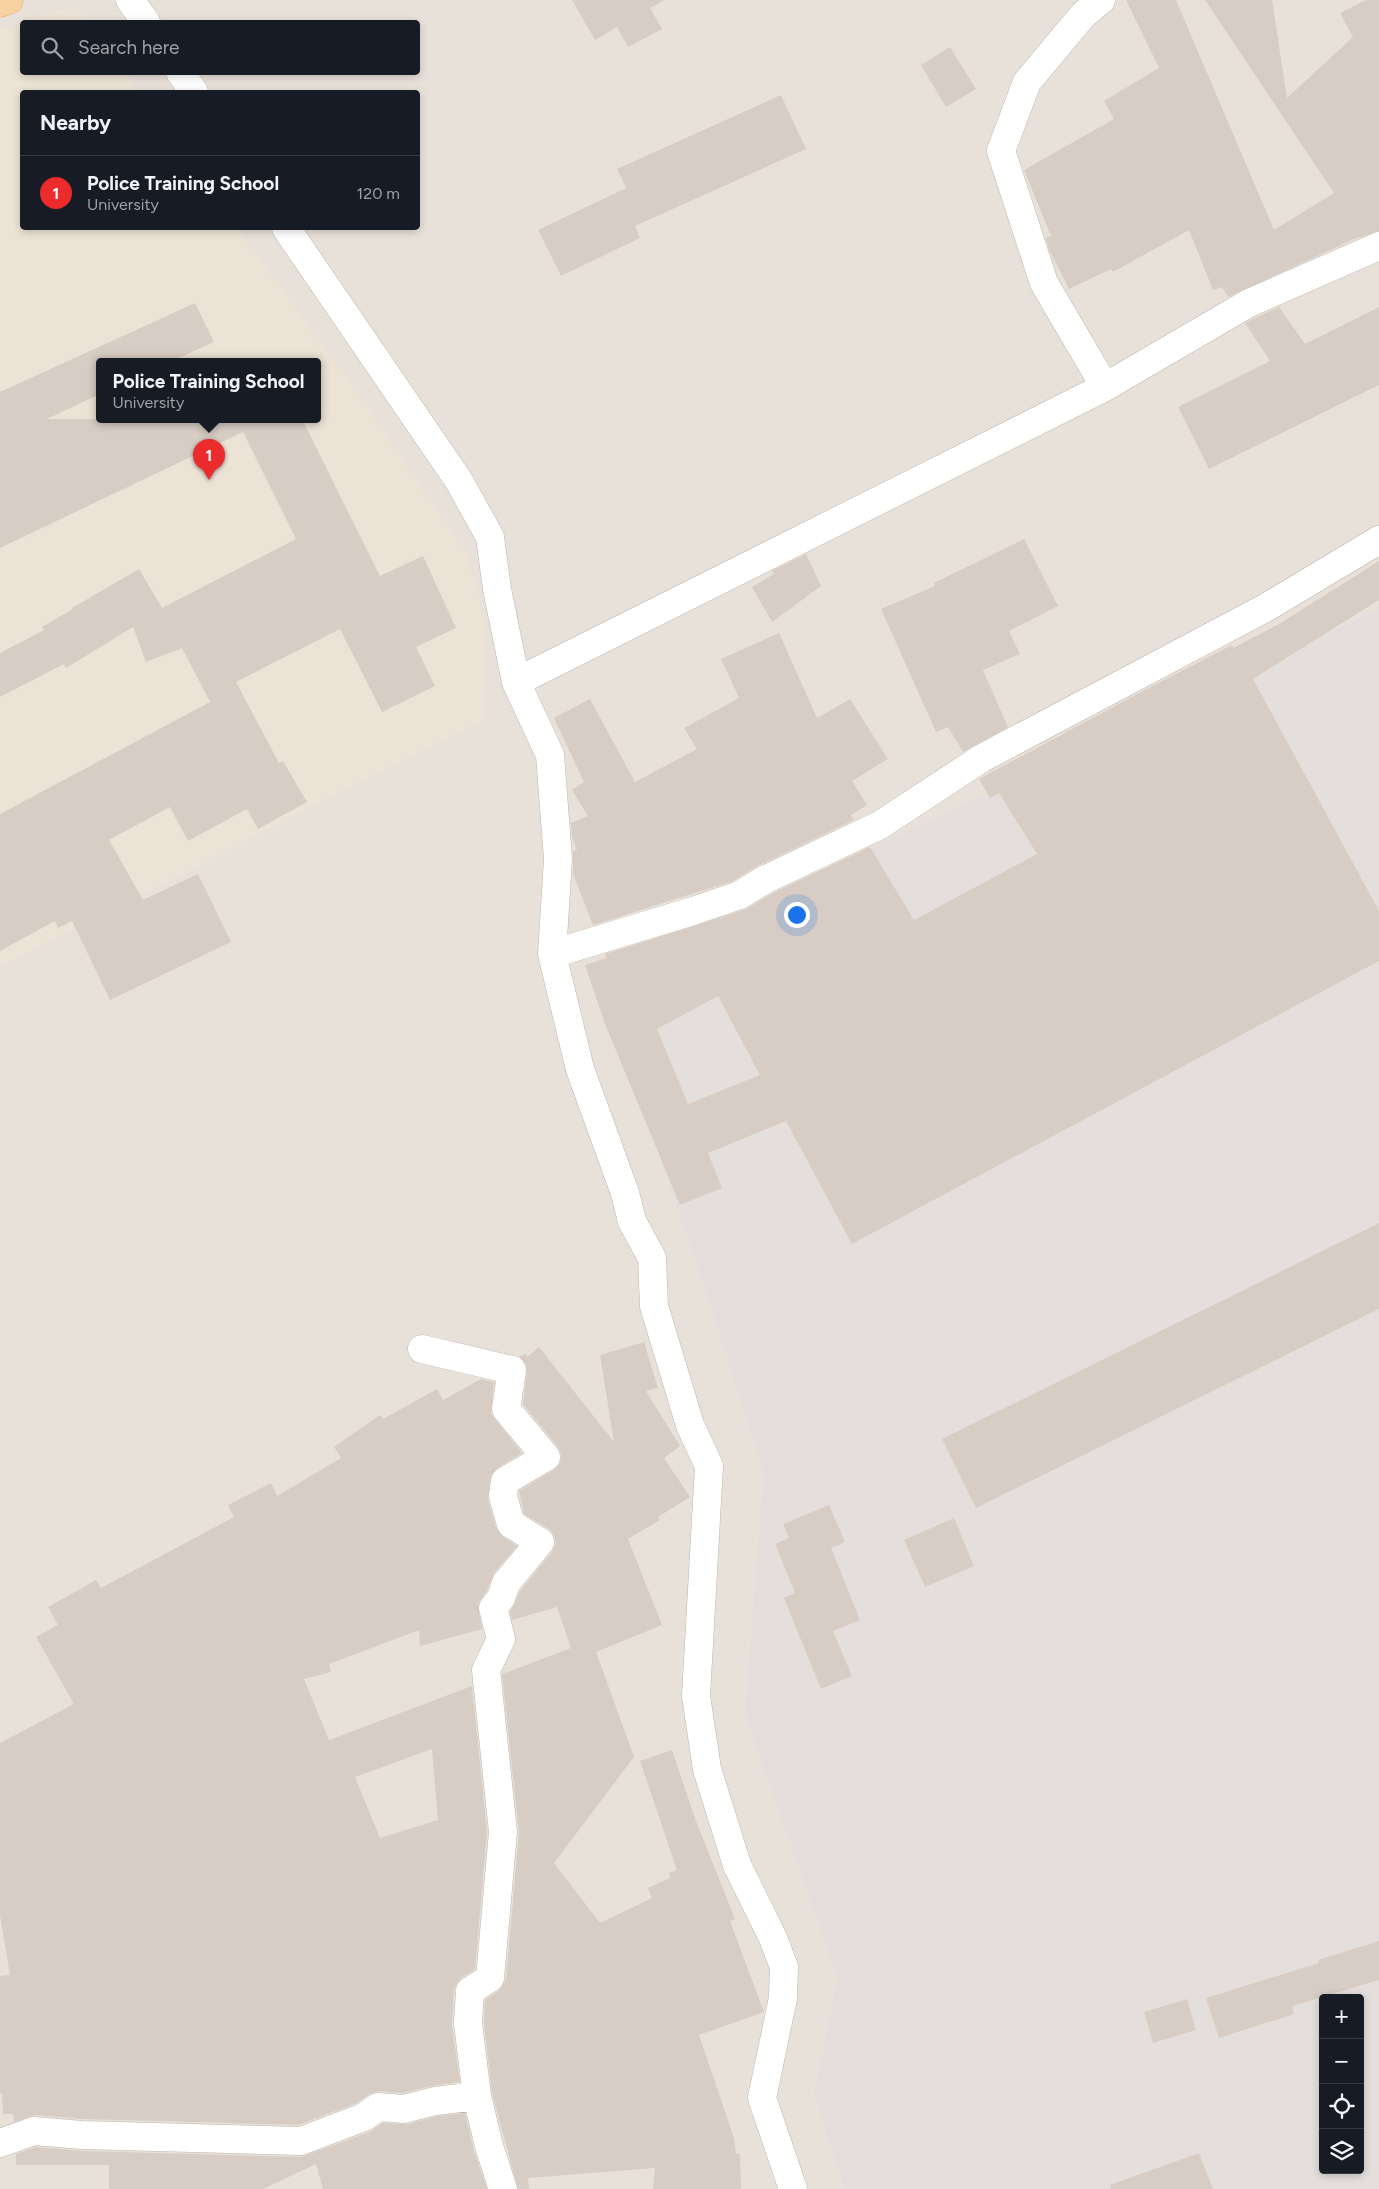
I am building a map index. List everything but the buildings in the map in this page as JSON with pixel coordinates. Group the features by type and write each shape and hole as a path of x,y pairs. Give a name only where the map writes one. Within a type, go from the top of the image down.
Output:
{"main road":[{"path":"0,3 9,0"}],"street":[{"path":"130,0 145,20"},
{"path":"1101,0 1083,15 1027,82 1001,151 1044,283 1105,387"},
{"path":"182,75 193,90"},
{"path":"287,230 459,481 490,537 497,589 516,682 550,756 558,860 552,954 580,1069 625,1193 632,1221 652,1258 654,1306 690,1425 709,1466 696,1696 706,1769 737,1865 773,1938 784,1967 783,1998 762,2098 793,2189"},
{"path":"516,682 1105,387 1249,302 1379,246"},
{"path":"552,954 694,912 740,895 766,879 880,825 982,758 1267,607 1379,540"},
{"path":"422,1349 512,1370 506,1409 546,1457 505,1481 503,1496 511,1524 540,1542 506,1583 501,1598 493,1608 501,1639 486,1670 503,1832 490,1978 470,1991 468,2023 477,2096 489,2146 503,2189"},
{"path":"0,2143 34,2131 82,2135 301,2141 364,2117 378,2107 404,2110 435,2101 477,2096"}],"shaded area":[{"path":"0,0 1379,0 1379,608 1073,753 623,1052 708,1301 763,1473 744,1715 837,1979 813,2094 844,2189 0,2189"},
{"path":"76,6 86,20 30,20"},
{"path":"20,24 20,75 126,75 137,90 20,90 20,230 238,230 368,407 467,554 486,625 483,719 0,967 0,30"},
{"path":"1379,608 1379,2189 844,2189 813,2094 837,1979 744,1715 763,1473 708,1301 598,978"}],"place":[{"name":"Police Training School","path":"209,480"}]}
